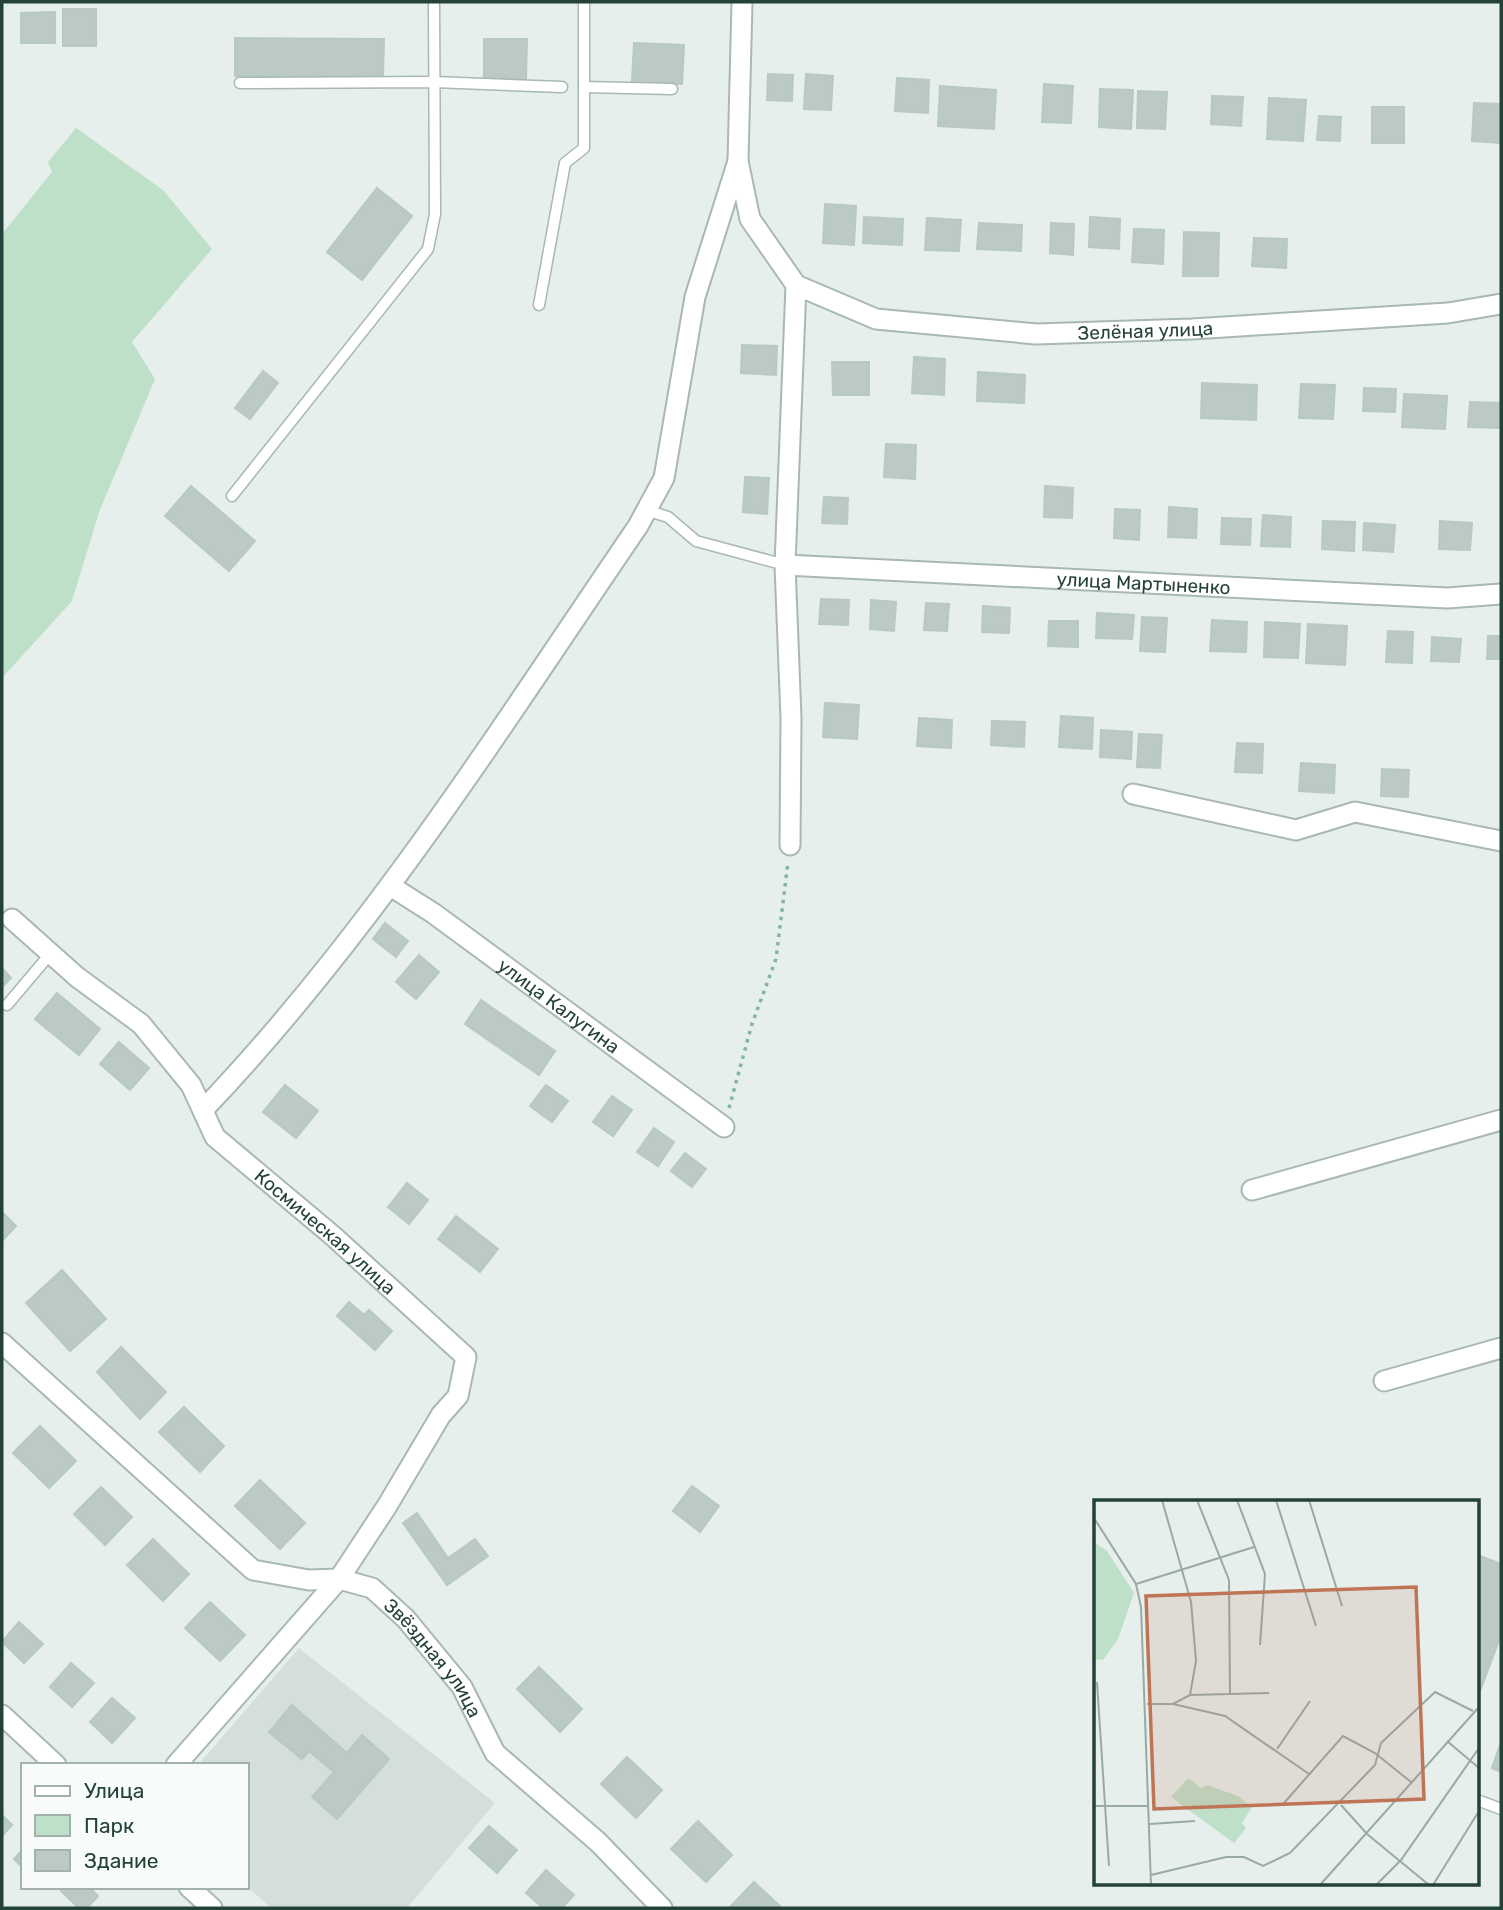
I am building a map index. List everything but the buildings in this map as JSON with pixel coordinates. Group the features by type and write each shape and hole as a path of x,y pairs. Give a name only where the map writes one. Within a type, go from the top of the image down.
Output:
{"street":[{"path":"742,2 738,161 750,219 796,285 785,565 791,718 790,845"},
{"path":"203,1110 252,1059 391,887 646,510 664,478 695,297 738,161"},
{"name":"Зелёная улица","path":"796,285 876,319 1036,334 1422,315 1501,304"},
{"name":"улица Мартыненко","path":"785,565 1447,598 1501,594"},
{"path":"1133,794 1296,830 1355,812 1501,841"},
{"name":"улица Калугина","path":"391,887 433,913 724,1127"},
{"name":"Космическая улица","path":"12,919 141,1024 191,1085 215,1137 332,1235 466,1357 458,1396 441,1415 387,1506 339,1579"},
{"path":"1252,1190 1501,1120"},
{"name":"Звёздная улица","path":"2,1343 253,1570 309,1580 339,1579 372,1588 406,1619 462,1687 495,1753 598,1842 662,1908"},
{"path":"1384,1381 1501,1348"},
{"path":"178,1763 339,1579"},
{"path":"2,1715 54,1763"},
{"path":"191,1889 212,1908"}],"lane":[{"path":"232,496 428,249 435,214 434,2"},
{"path":"539,305 565,163 584,148 584,2"},
{"path":"240,83 435,82 562,87"},
{"path":"584,87 672,89"},
{"path":"646,510 668,517 696,541 785,565"},
{"path":"7,1004 51,953"},
{"path":"1478,1800 1501,1809"}],"path":[{"path":"724,1127 752,1024 776,959 790,845"}],"shaded area":[{"path":"299,1648 495,1803 407,1908 271,1908 248,1887 248,1763 200,1763"}],"green space":[{"path":"76,128 163,190 212,249 132,342 155,379 99,512 72,601 2,678 2,234 52,172 48,162"}]}
